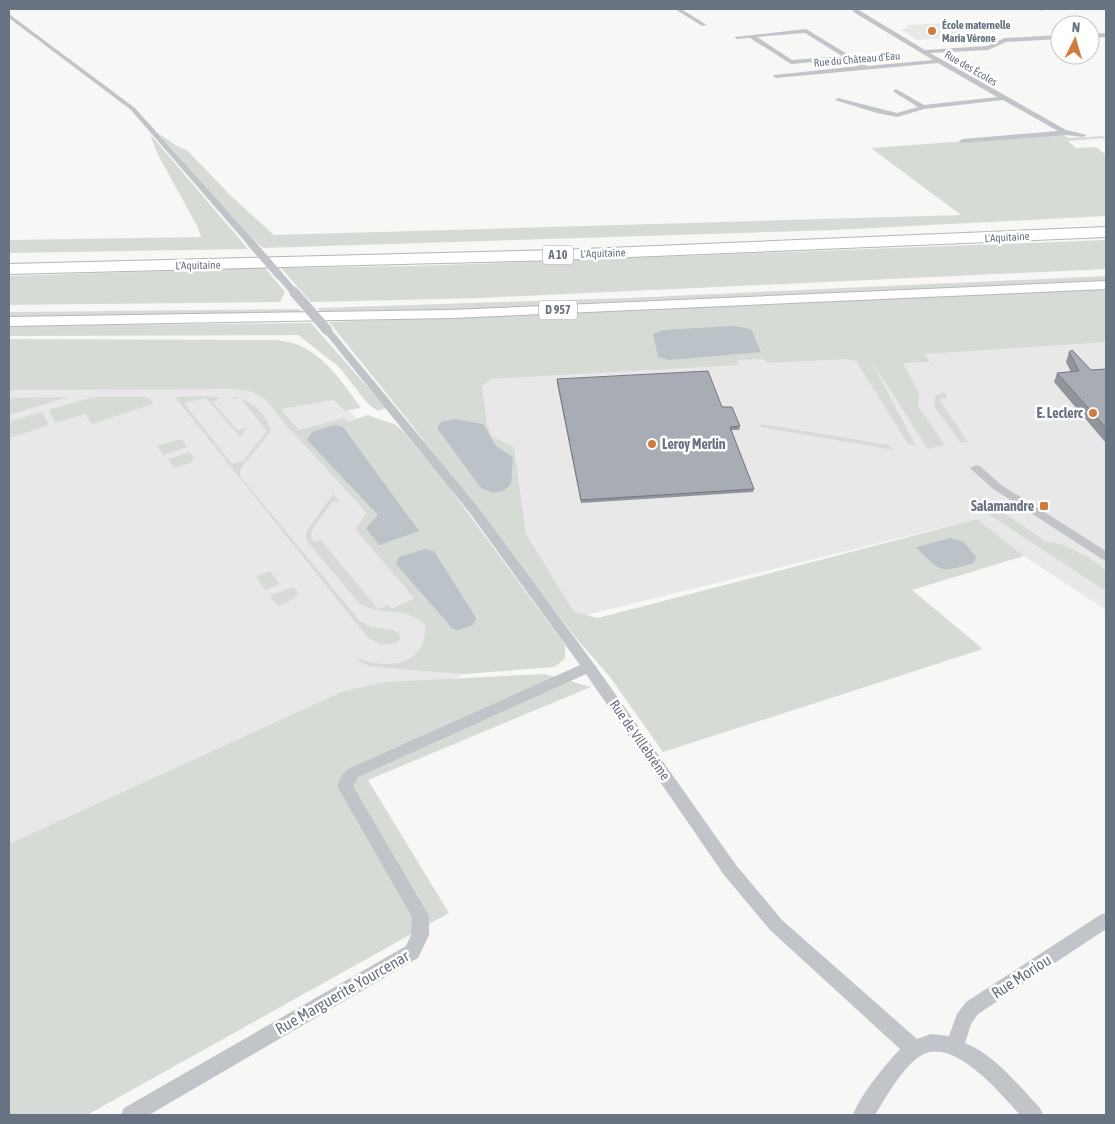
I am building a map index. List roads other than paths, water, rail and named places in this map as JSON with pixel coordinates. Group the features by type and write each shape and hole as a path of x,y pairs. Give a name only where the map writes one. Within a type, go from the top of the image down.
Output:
{"highway":[{"name":"L'Aquitaine","path":"9,259 559,245 1106,222"},
{"name":"L'Aquitaine","path":"9,269 560,255 1106,232"}],"main road":[{"name":"D 957","path":"9,309 440,302 1106,273"},
{"name":"D 957","path":"9,322 452,314 1106,285"}],"street":[{"path":"678,9 704,25"},
{"name":"Rue des Écoles","path":"854,9 939,62 1065,133 1083,135"},
{"name":"Rue de Villebrème","path":"9,16 133,109 294,292 391,407 473,509 589,668 730,870 776,926 914,1049"},
{"path":"737,37 806,31 866,68"},
{"path":"751,36 791,62 849,57"},
{"path":"924,52 988,48 1005,40 1050,38"},
{"name":"Rue du Château d'Eau","path":"776,76 939,62"},
{"path":"896,91 923,107"},
{"path":"838,100 892,115 907,113 923,107 1003,98"},
{"path":"963,141 1065,133"},
{"path":"976,468 996,486 1106,556"},
{"name":"Rue Marguerite Yourcenar","path":"131,1115 412,952 420,940 423,928 420,916 345,786 347,779 353,773 589,668"},
{"name":"Rue Moriou","path":"955,1046 963,1020 972,1008 1106,920"},
{"path":"864,1115 896,1070 914,1049 926,1044 940,1042 955,1046 969,1054 1005,1085 1033,1115"}],"place":[{"name":"École maternelle Maria Vérone","path":"932,31"},
{"name":"E. Leclerc","path":"1093,413"},
{"name":"Leroy Merlin","path":"652,444"},
{"name":"Salamandre","path":"1044,506"}]}
